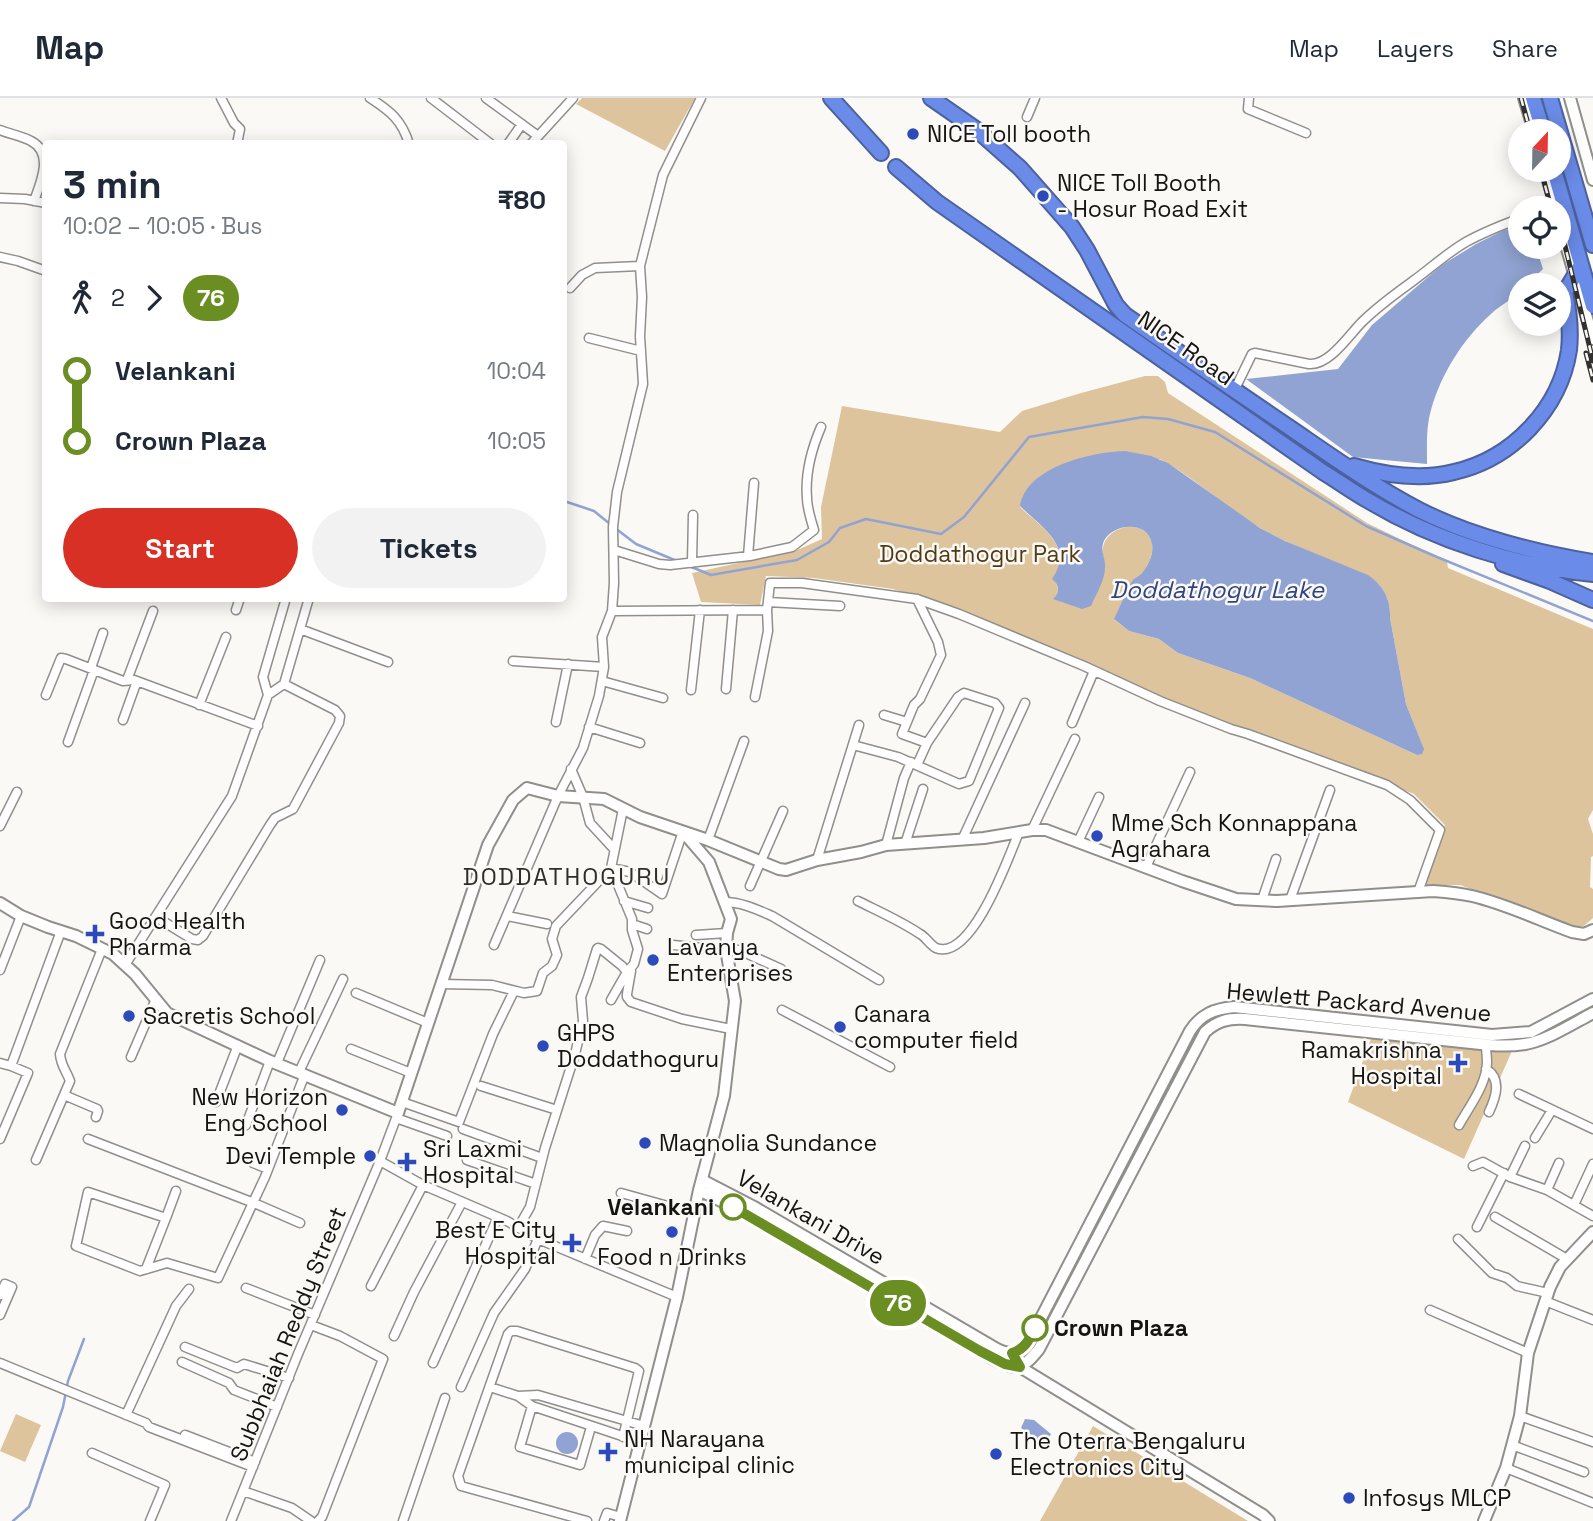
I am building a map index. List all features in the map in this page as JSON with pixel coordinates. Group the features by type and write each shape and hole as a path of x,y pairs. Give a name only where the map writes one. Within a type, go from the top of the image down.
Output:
{"highway":[{"path":"831,98 881,153"},
{"name":"NICE Road","path":"931,98 977,130 1014,162 1066,219 1087,250 1116,305 1125,315 1339,462 1421,511 1515,544 1593,562"},
{"path":"1533,98 1539,119"},
{"path":"1540,98 1546,119"},
{"path":"1553,98 1593,227"},
{"path":"1553,98 1593,246"},
{"name":"NICE Road","path":"896,167 937,202 1323,472 1392,514 1464,544"},
{"path":"1557,182 1578,270 1593,306"},
{"path":"1564,182 1593,281"},
{"path":"1339,462 1390,474 1438,475 1474,466 1509,447 1545,411 1563,375 1569,350 1570,322 1564,292 1578,270"},
{"path":"1464,544 1517,559 1593,574"},
{"path":"1464,544 1483,557 1593,600"}],"street":[{"path":"221,98 240,129 238,140"},
{"path":"370,98 391,112 405,131 408,140"},
{"path":"431,98 486,140"},
{"path":"486,98 534,140 573,98"},
{"path":"494,945 558,796 583,748 599,696 604,667 602,637 612,611 613,527 617,492 643,384 640,266 663,175 701,98"},
{"path":"1027,117 1035,98"},
{"path":"1249,98 1248,109 1306,133"},
{"path":"1524,98 1530,119"},
{"path":"1570,98 1593,180"},
{"path":"511,140 520,127"},
{"path":"0,130 32,141 42,152"},
{"path":"34,201 42,174"},
{"path":"0,198 42,202"},
{"path":"1234,391 1255,353 1315,365 1321,362 1385,301 1452,251 1487,231 1508,223"},
{"path":"1571,252 1578,270 1593,339"},
{"path":"0,257 42,270"},
{"path":"570,288 582,275 595,268 640,266"},
{"path":"589,338 641,351"},
{"path":"614,550 670,565 748,556 792,547 814,530 807,498 807,483 813,447 821,427"},
{"path":"748,556 754,483"},
{"path":"692,563 693,515"},
{"path":"755,697 768,631 770,583 802,583 917,599 959,614 1160,701 1387,785 1410,800 1440,830 1418,892"},
{"path":"917,599 938,642 941,655 902,734 927,743"},
{"path":"236,610 239,602"},
{"path":"125,965 232,796 268,695 263,677 285,602"},
{"path":"268,695 284,684 308,602"},
{"path":"612,611 733,610 768,606 840,607"},
{"path":"691,690 700,610"},
{"path":"726,689 733,610"},
{"path":"127,680 153,611"},
{"path":"300,629 388,662"},
{"path":"68,742 103,633"},
{"path":"199,705 226,637"},
{"path":"46,695 61,659 66,659 123,681 137,681 258,726"},
{"path":"513,661 604,667"},
{"path":"555,722 568,664"},
{"path":"1072,723 1094,671"},
{"path":"123,720 137,681"},
{"path":"602,681 663,698"},
{"path":"156,917 198,940 275,818 293,809 339,723 340,716 335,709 284,684"},
{"path":"853,745 898,757 914,764 959,784 969,781 999,708 995,703 964,693 958,696 914,764 904,778 886,845"},
{"path":"962,840 1026,703"},
{"path":"884,715 907,722"},
{"path":"817,860 859,725"},
{"path":"589,727 640,743"},
{"path":"1032,830 1075,739"},
{"path":"708,840 744,741"},
{"path":"571,769 590,823 614,849"},
{"path":"1146,867 1190,772"},
{"path":"397,1115 488,845 513,800 527,788 558,796 604,799 640,817 708,840 760,863 786,870 817,860 886,845 984,838 1046,830 1237,899 1290,900 1433,891 1469,895 1494,902 1572,932 1584,934 1593,930"},
{"path":"905,844 923,789"},
{"path":"1290,900 1330,790"},
{"path":"0,826 17,792"},
{"path":"1078,842 1099,797"},
{"path":"611,1000 637,956 638,949 632,930 632,919 611,868 623,809"},
{"path":"750,886 783,811"},
{"path":"611,868 630,873 662,894 682,831"},
{"path":"682,831 709,862 731,919 726,949 735,1001 732,1029 724,1096 700,1185"},
{"path":"858,901 919,933 936,947 948,949 965,936 982,916 1019,832"},
{"path":"1262,900 1276,859"},
{"path":"441,984 492,985 524,993 537,991 543,973 557,956 552,939 556,926 611,868"},
{"path":"624,901 648,908"},
{"path":"724,902 735,902 772,916 879,980"},
{"path":"0,903 22,916 76,936 113,954 135,974 167,1013 447,1136"},
{"path":"0,970 22,916"},
{"path":"507,916 547,924"},
{"path":"632,924 647,929"},
{"path":"10,1066 61,932"},
{"path":"696,935 727,933"},
{"path":"673,945 739,950 781,970"},
{"path":"36,1160 70,1081 61,1065 60,1054 102,948"},
{"path":"519,1228 530,1207 583,1021 581,997 597,949 601,949 629,970"},
{"path":"246,1125 320,960"},
{"path":"629,970 627,998 631,1002 682,1019 732,1029"},
{"path":"166,1218 88,1192 76,1246 140,1271 167,1263 218,1278 254,1203 302,1073 343,979"},
{"path":"402,1101 458,1122 493,1034 514,991"},
{"path":"356,993 428,1023"},
{"path":"131,1057 156,999"},
{"name":"Hewlett Packard Avenue","path":"1196,1022 1214,1010 1234,1007 1492,1035 1511,1034 1531,1032 1593,999"},
{"path":"782,1010 890,1067"},
{"name":"Hewlett Packard Avenue","path":"1205,1032 1221,1021 1245,1018 1510,1046 1543,1039 1593,1013"},
{"path":"1196,1022 1205,1032 1039,1349 1024,1365 1016,1352 1028,1343 1189,1031 1196,1022"},
{"path":"216,1102 238,1045"},
{"path":"1459,1125 1479,1090 1488,1061 1486,1045"},
{"path":"351,1049 411,1073"},
{"path":"0,1063 28,1073 0,1139"},
{"path":"1486,1069 1494,1074 1497,1086 1489,1112"},
{"path":"481,1086 557,1111"},
{"path":"1519,1094 1593,1129"},
{"path":"64,1095 97,1109 96,1117"},
{"path":"1535,1138 1552,1110"},
{"name":"Subbhaiah Reddy Street","path":"231,1521 397,1115"},
{"path":"463,1129 542,1158"},
{"path":"88,1139 300,1223"},
{"path":"1477,1227 1525,1146"},
{"path":"467,1160 536,1184"},
{"path":"380,1161 423,1185 498,1217 538,1239 677,1297"},
{"path":"1473,1166 1483,1162 1507,1175 1546,1190 1593,1216"},
{"path":"253,1163 268,1169"},
{"path":"1546,1190 1559,1163"},
{"path":"1574,1205 1593,1164"},
{"path":"371,1286 423,1185"},
{"name":"Velankani Drive","path":"700,1185 756,1208 997,1349 1006,1353 1016,1352"},
{"name":"Velankani Drive","path":"621,1519 677,1297 700,1185"},
{"name":"Velankani Drive","path":"700,1185 736,1209 993,1359 1005,1364 1024,1365 1269,1521"},
{"path":"146,1269 176,1191"},
{"path":"621,1193 693,1213"},
{"path":"394,1336 462,1202"},
{"path":"433,1363 498,1217"},
{"path":"1495,1217 1567,1259"},
{"path":"585,1259 595,1235 603,1226 627,1231"},
{"path":"1484,1521 1506,1468 1520,1416 1528,1353 1547,1297 1560,1267 1593,1232"},
{"path":"461,1387 494,1313 525,1269 538,1239"},
{"path":"1458,1239 1492,1273 1593,1320"},
{"path":"0,1295 5,1284 12,1287 0,1315"},
{"path":"246,1288 315,1315"},
{"path":"126,1415 176,1307 189,1289"},
{"path":"1430,1310 1528,1353"},
{"path":"310,1325 340,1336 383,1359 322,1517 318,1521"},
{"path":"587,1521 461,1486 459,1483 457,1476 508,1334 516,1331 639,1371 623,1437"},
{"path":"186,1348 237,1367 244,1364 289,1378"},
{"path":"181,1362 229,1383 234,1390 277,1407"},
{"path":"0,1363 254,1464"},
{"path":"490,1387 517,1396 532,1406 640,1442"},
{"path":"517,1396 538,1395 644,1426"},
{"path":"403,1521 445,1398"},
{"path":"532,1406 520,1447 580,1465 591,1426"},
{"path":"574,1420 578,1406"},
{"path":"1520,1416 1593,1443"},
{"path":"1512,1445 1584,1472"},
{"path":"92,1453 165,1485 150,1521"},
{"path":"1506,1468 1592,1500"},
{"path":"243,1491 292,1508 311,1521"},
{"path":"604,1521 607,1513 621,1519"}],"green space":[{"path":"582,98 695,98 665,151 576,104"},
{"name":"Doddathogur Park","path":"1145,376 1158,376 1165,382 1168,393 1367,523 1447,562 1448,568 1593,629 1593,810 1588,819 1593,834 1590,887 1593,889 1593,918 1584,926 1575,928 1460,885 1425,885 1445,825 1414,794 1195,712 1013,633 926,599 893,589 814,578 766,576 760,605 701,602 692,573 795,551 822,539 821,507 842,406 1000,432 1022,411","holes":["1160,459 1263,530 1368,576 1378,584 1388,599 1406,704 1423,747 1417,755 1250,678 1178,653 1159,639 1129,631 1115,620 1129,588 1145,570 1152,554 1152,542 1147,533 1139,528 1121,528 1112,533 1103,548 1104,559 1054,599 1058,587 1053,579 1060,557 1057,547 1045,530 1020,507 1047,472 1068,463"]},
{"path":"1372,1036 1512,1051 1464,1159 1348,1102"},
{"path":"16,1414 41,1425 25,1462 0,1451"},
{"path":"1093,1426 1248,1521 1040,1521"}],"water":[{"path":"1508,229 1508,259 1540,259 1543,269 1539,273 1508,273 1508,301 1471,334 1454,358 1431,410 1427,464 1353,457 1246,379 1338,369 1372,325 1442,265"},
{"name":"Doddathogur Lake","path":"1125,451 1151,456 1168,463 1260,528 1368,575 1378,584 1389,605 1406,704 1424,749 1422,754 1417,755 1250,678 1178,653 1159,639 1129,631 1114,619 1133,580 1144,571 1151,556 1152,544 1149,537 1145,531 1138,528 1124,527 1105,539 1102,549 1104,576 1091,606 1082,609 1053,599 1058,589 1052,579 1060,557 1058,547 1020,506 1025,492 1034,481 1062,464 1095,455"},
{"path":"1025,1419 1034,1420 1051,1434 1045,1445 1021,1428"},
{"path":"563,1432 571,1432 578,1439 578,1447 571,1454 563,1454 556,1447 556,1439"}],"waterway":[{"path":"689,566 711,575 797,560 829,542 840,528 866,519 941,534 964,517 1029,437 1143,417 1168,419 1215,432 1366,526 1593,621"},
{"path":"567,502 594,511 610,524"},
{"path":"615,528 636,544 677,561"},
{"path":"13,1521 29,1507 63,1407 68,1381 84,1339"}],"railway":[{"path":"1521,98 1527,119"},
{"path":"1544,182 1548,196"},
{"path":"1568,259 1593,361"},
{"path":"1586,353 1593,380"}],"bus line":[{"name":"76","path":"733,1207 1005,1364 1020,1367 1012,1353 1028,1343 1035,1328"}],"place":[{"name":"NICE Toll booth","path":"913,134"},
{"name":"NICE Toll Booth - Hosur Road Exit","path":"1043,196"},
{"name":"Mme Sch Konnappana Agrahara","path":"1097,836"},
{"name":"Good Health Pharma","path":"95,934"},
{"name":"Lavanya Enterprises","path":"653,960"},
{"name":"Sacretis School","path":"129,1016"},
{"name":"Canara computer field","path":"840,1027"},
{"name":"GHPS Doddathoguru","path":"543,1046"},
{"name":"Ramakrishna Hospital","path":"1458,1063"},
{"name":"New Horizon Eng School","path":"342,1110"},
{"name":"Magnolia Sundance","path":"645,1143"},
{"name":"Devi Temple","path":"370,1156"},
{"name":"Sri Laxmi Hospital","path":"407,1162"},
{"name":"Velankani","path":"733,1207"},
{"name":"Food n Drinks","path":"672,1232"},
{"name":"Best E City Hospital","path":"572,1243"},
{"name":"Crown Plaza","path":"1035,1328"},
{"name":"NH Narayana municipal clinic","path":"608,1452"},
{"name":"The Oterra Bengaluru Electronics City","path":"996,1454"},
{"name":"Infosys MLCP","path":"1349,1498"}],"district":[{"name":"DODDATHOGURU","path":"567,876"}]}
